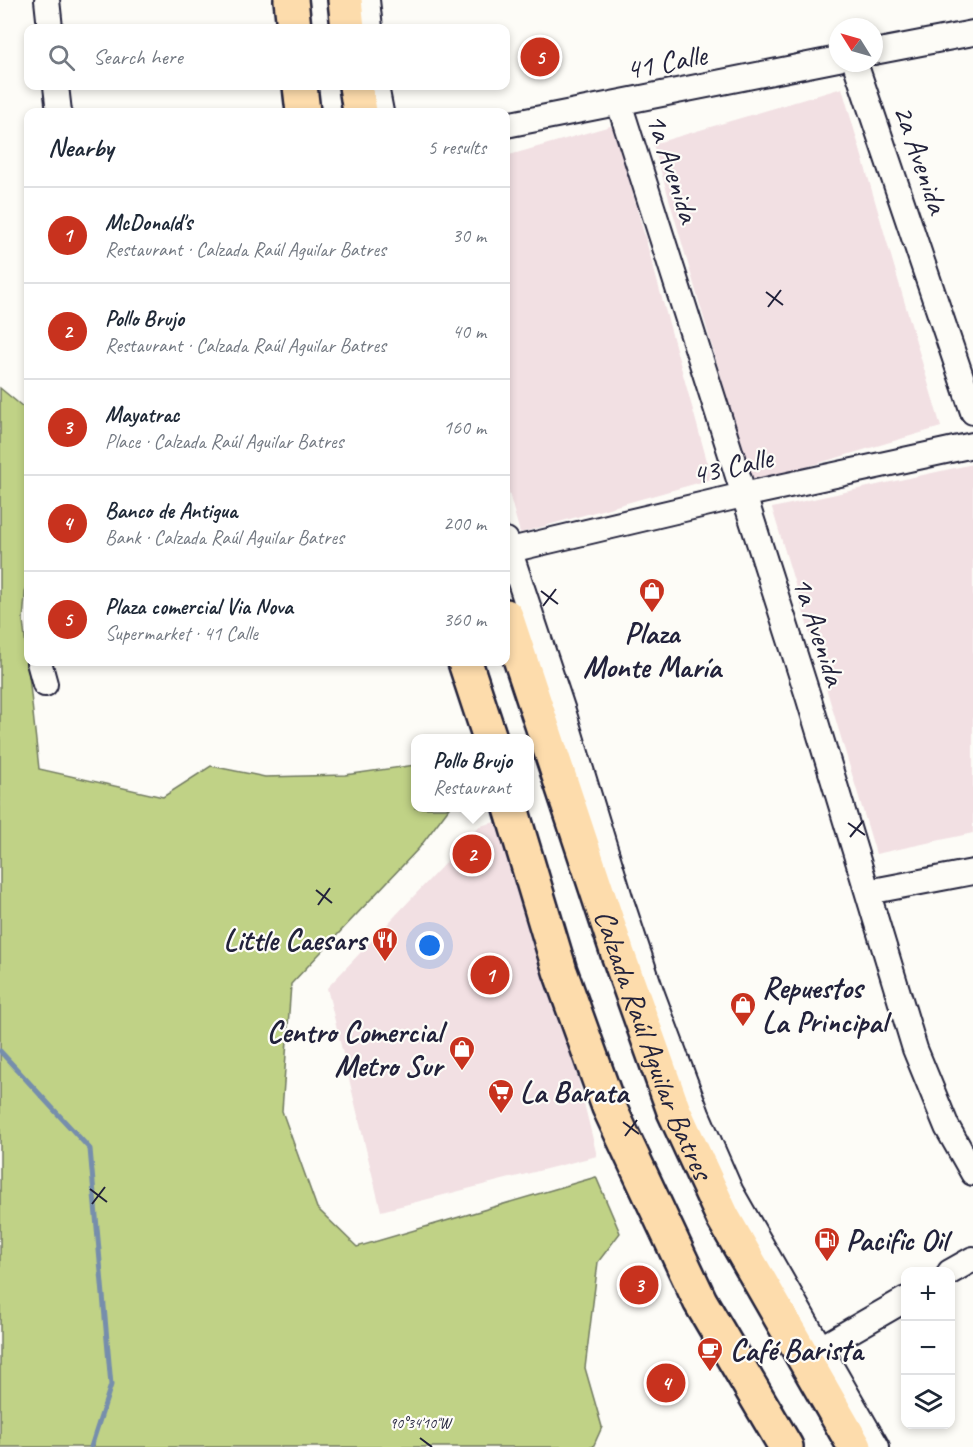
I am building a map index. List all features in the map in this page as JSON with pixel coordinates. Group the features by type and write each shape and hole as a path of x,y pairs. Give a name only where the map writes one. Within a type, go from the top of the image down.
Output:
{"highway":[{"path":"291,0 294,24"},
{"path":"345,0 348,24"},
{"path":"300,90 303,108"},
{"path":"357,90 359,108"},
{"name":"Calzada Raúl Aguilar Batres","path":"510,628 637,1011 674,1112 723,1217 855,1447"},
{"path":"466,666 489,734"},
{"name":"Calzada Raúl Aguilar Batres","path":"512,812 560,971 609,1107 700,1301 786,1447"},
{"path":"622,904 637,1011"}],"street":[{"path":"47,0 50,24"},
{"path":"367,0 370,24"},
{"path":"883,50 973,33"},
{"name":"41 Calle","path":"510,124 829,61"},
{"name":"2a Avenida","path":"858,72 973,412"},
{"path":"56,90 59,108"},
{"path":"377,90 380,108"},
{"name":"1a Avenida","path":"619,103 868,892 915,1049 947,1127 973,1173"},
{"name":"43 Calle","path":"510,546 973,445"},
{"path":"510,556 564,714 622,904 697,1114 721,1170 759,1243 877,1447"},
{"path":"868,892 973,872"},
{"path":"955,1270 973,1259"},
{"path":"821,1348 901,1302"}],"shaded area":[{"path":"842,88 941,427 752,483 653,144"},
{"path":"614,125 712,479 520,533 510,497 510,155"},
{"path":"973,464 973,833 876,854 772,508"},
{"name":"Centro Comercial Metro Sur","path":"514,817 597,1156 381,1211 327,988 480,826"}],"green space":[{"path":"0,388 24,408 24,666 28,666 39,769 163,797 211,766 265,777 345,775 411,766 411,812 446,812 419,848 291,984 282,1111 317,1208 357,1247 596,1177 620,1233 598,1262 585,1368 602,1427 593,1447 0,1447"}],"waterway":[{"path":"0,1051 90,1149 111,1385 91,1447"}],"place":[{"name":"Plaza comercial Via Nova","path":"540,57"},
{"name":"Plaza Monte María","path":"652,614"},
{"name":"Pollo Brujo","path":"472,854"},
{"name":"Little Caesars","path":"385,963"},
{"name":"McDonald's","path":"490,975"},
{"name":"Repuestos La Principal","path":"743,1028"},
{"name":"Centro Comercial Metro Sur","path":"462,1072"},
{"name":"La Barata","path":"501,1115"},
{"name":"Pacific Oil","path":"827,1263"},
{"name":"Mayatrac","path":"639,1285"},
{"name":"Café Barista","path":"710,1373"},
{"name":"Banco de Antigua","path":"666,1383"}]}
